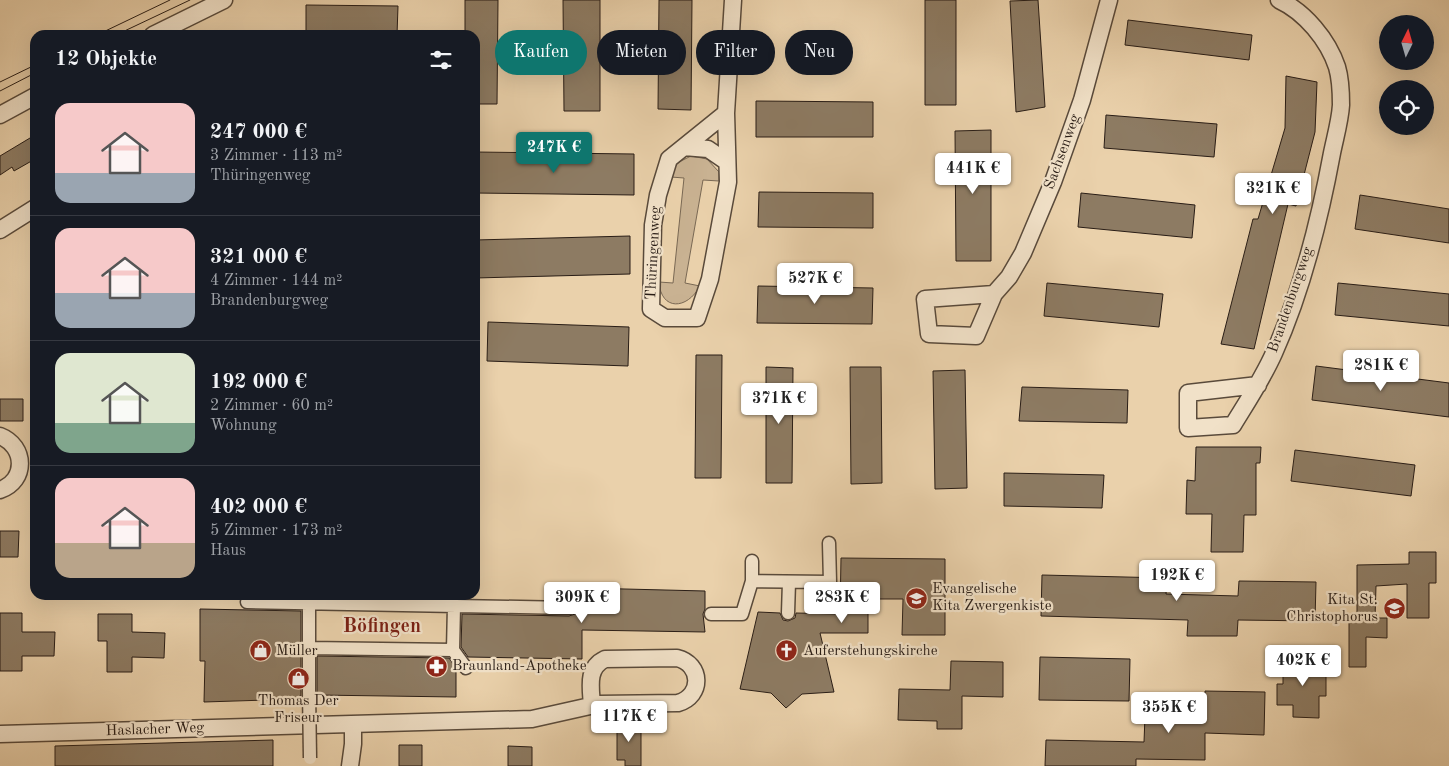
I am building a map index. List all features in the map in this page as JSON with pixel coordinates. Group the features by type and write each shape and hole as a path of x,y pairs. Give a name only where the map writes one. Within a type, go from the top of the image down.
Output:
{"street":[{"path":"163,30 224,0"},
{"name":"Thüringenweg","path":"726,113 669,159 658,195 653,225 651,309 665,318 697,318 712,269 728,182 726,113 733,0"},
{"name":"Sachsenweg","path":"994,294 1008,277 1023,253 1053,182 1082,100 1109,0"},
{"name":"Brandenburgweg","path":"1258,385 1274,353 1305,262 1328,175 1341,105 1338,68 1328,48 1293,6 1279,0"},
{"path":"0,114 30,99"},
{"path":"684,147 708,149 727,162"},
{"path":"0,230 30,211"},
{"path":"0,436 15,447 20,464 15,480 0,490"},
{"path":"752,582 830,582 829,543"},
{"path":"710,614 742,614 752,582 752,560"},
{"path":"788,613 789,582"},
{"path":"247,602 569,608"},
{"path":"309,603 309,762"},
{"path":"454,606 453,650 466,668"},
{"path":"309,648 453,650"},
{"name":"Haslacher Weg","path":"0,734 532,718 592,706 682,702 694,691 697,683 696,674 688,662 677,658 605,659 596,664 592,671 592,706"},
{"path":"350,766 353,724"}],"shaded area":[{"path":"691,156 707,159 719,172 719,181 703,180 685,283 700,286 688,300 675,304 664,298 659,282 673,283 684,178 671,177 677,163"}],"building":[{"path":"465,0 498,0 498,30 495,30 497,104 480,104 480,30 465,30"},
{"path":"563,0 600,0 600,30 597,30 597,75 600,75 600,111 564,111 564,75 587,75 587,30 563,30"},
{"path":"659,0 692,0 691,110 658,109 658,75 686,75 686,30 659,30"},
{"path":"925,0 956,0 956,105 925,105"},
{"path":"1038,0 1045,107 1016,112 1010,1"},
{"path":"306,5 398,6 397,30 306,30"},
{"path":"1128,20 1252,35 1249,60 1125,45"},
{"path":"1286,76 1317,82 1315,132 1296,206 1288,204 1254,349 1221,344 1253,219 1258,219 1285,128"},
{"path":"756,101 873,102 873,137 756,137"},
{"path":"1106,115 1217,124 1214,157 1104,148"},
{"path":"991,130 991,261 956,261 955,131"},
{"path":"30,138 30,162 14,171 12,167 0,175 0,156"},
{"path":"480,152 634,154 634,195 480,193"},
{"path":"759,192 873,193 873,228 758,227"},
{"path":"1081,193 1195,205 1192,238 1078,227"},
{"path":"1360,195 1449,209 1449,243 1355,229"},
{"path":"630,236 630,274 480,278 480,240"},
{"path":"1047,283 1163,294 1159,327 1044,316"},
{"path":"1338,283 1449,294 1449,326 1335,315"},
{"path":"758,286 873,288 872,324 757,323"},
{"path":"488,322 629,327 628,366 487,361"},
{"path":"696,355 722,355 721,478 695,478"},
{"path":"1316,366 1449,383 1449,417 1312,400"},
{"path":"766,367 793,368 792,483 766,483"},
{"path":"850,367 881,367 882,483 851,484"},
{"path":"965,370 967,488 935,489 933,371"},
{"path":"1022,387 1128,390 1127,423 1019,421"},
{"path":"0,399 23,399 23,421 0,421"},
{"path":"1196,447 1261,447 1260,463 1256,463 1256,515 1244,515 1243,552 1211,552 1212,514 1186,514 1187,480 1195,481"},
{"path":"1295,450 1415,465 1411,496 1291,481"},
{"path":"1004,473 1104,475 1102,508 1004,506"},
{"path":"0,531 19,531 18,557 0,557"},
{"path":"1409,552 1436,552 1436,583 1429,583 1429,618 1407,618 1407,584 1376,586 1375,618 1387,618 1387,638 1366,637 1366,667 1349,667 1349,619 1357,619 1357,565 1409,564"},
{"path":"841,558 945,559 945,635 902,635 903,599 868,599 868,633 820,633 834,692 802,694 786,708 771,693 740,689 758,612 780,613 783,620 788,621 795,618 796,613 840,614"},
{"path":"1042,575 1167,578 1166,594 1238,596 1239,581 1316,582 1315,621 1238,620 1237,636 1187,636 1188,620 1041,616"},
{"path":"585,588 705,591 705,609 703,614 705,632 582,630 582,659 468,657 461,647 462,614 569,616 585,614"},
{"path":"200,609 301,611 301,696 299,696 299,699 204,702 205,661 200,661"},
{"path":"0,613 22,613 22,632 55,632 54,656 22,656 22,671 0,671"},
{"path":"98,614 132,614 132,632 165,633 164,658 132,657 132,672 107,672 107,641 98,641"},
{"path":"317,656 449,658 456,668 456,697 317,695"},
{"path":"1040,657 1130,659 1129,701 1039,700"},
{"path":"951,661 1003,662 1003,697 962,696 962,729 937,729 937,721 898,720 899,689 950,690"},
{"path":"1283,661 1326,661 1326,696 1319,696 1319,718 1293,717 1293,705 1277,705 1277,684 1283,684"},
{"path":"1205,691 1265,692 1264,735 1205,733 1205,760 1136,759 1136,766 1045,766 1046,740 1144,742 1145,716 1205,717"},
{"path":"617,722 641,723 641,766 625,766 625,760 617,760"},
{"path":"273,740 273,766 55,766 55,746"},
{"path":"399,745 422,745 422,766 399,766"},
{"path":"508,746 532,747 532,766 508,766"}],"tram line":[{"path":"107,30 170,0"},
{"path":"127,30 190,0"},
{"path":"0,82 30,67"},
{"path":"0,91 30,76"}],"place":[{"name":"Evangelische Kita Zwergenkiste","path":"916,598"},
{"name":"Kita St. Christophorus","path":"1394,609"},
{"name":"Müller","path":"260,651"},
{"name":"Auferstehungskirche","path":"787,651"},
{"name":"Braunland-Apotheke","path":"436,666"},
{"name":"Thomas Der Friseur","path":"298,678"}],"district":[{"name":"Böfingen","path":"382,627"}]}
